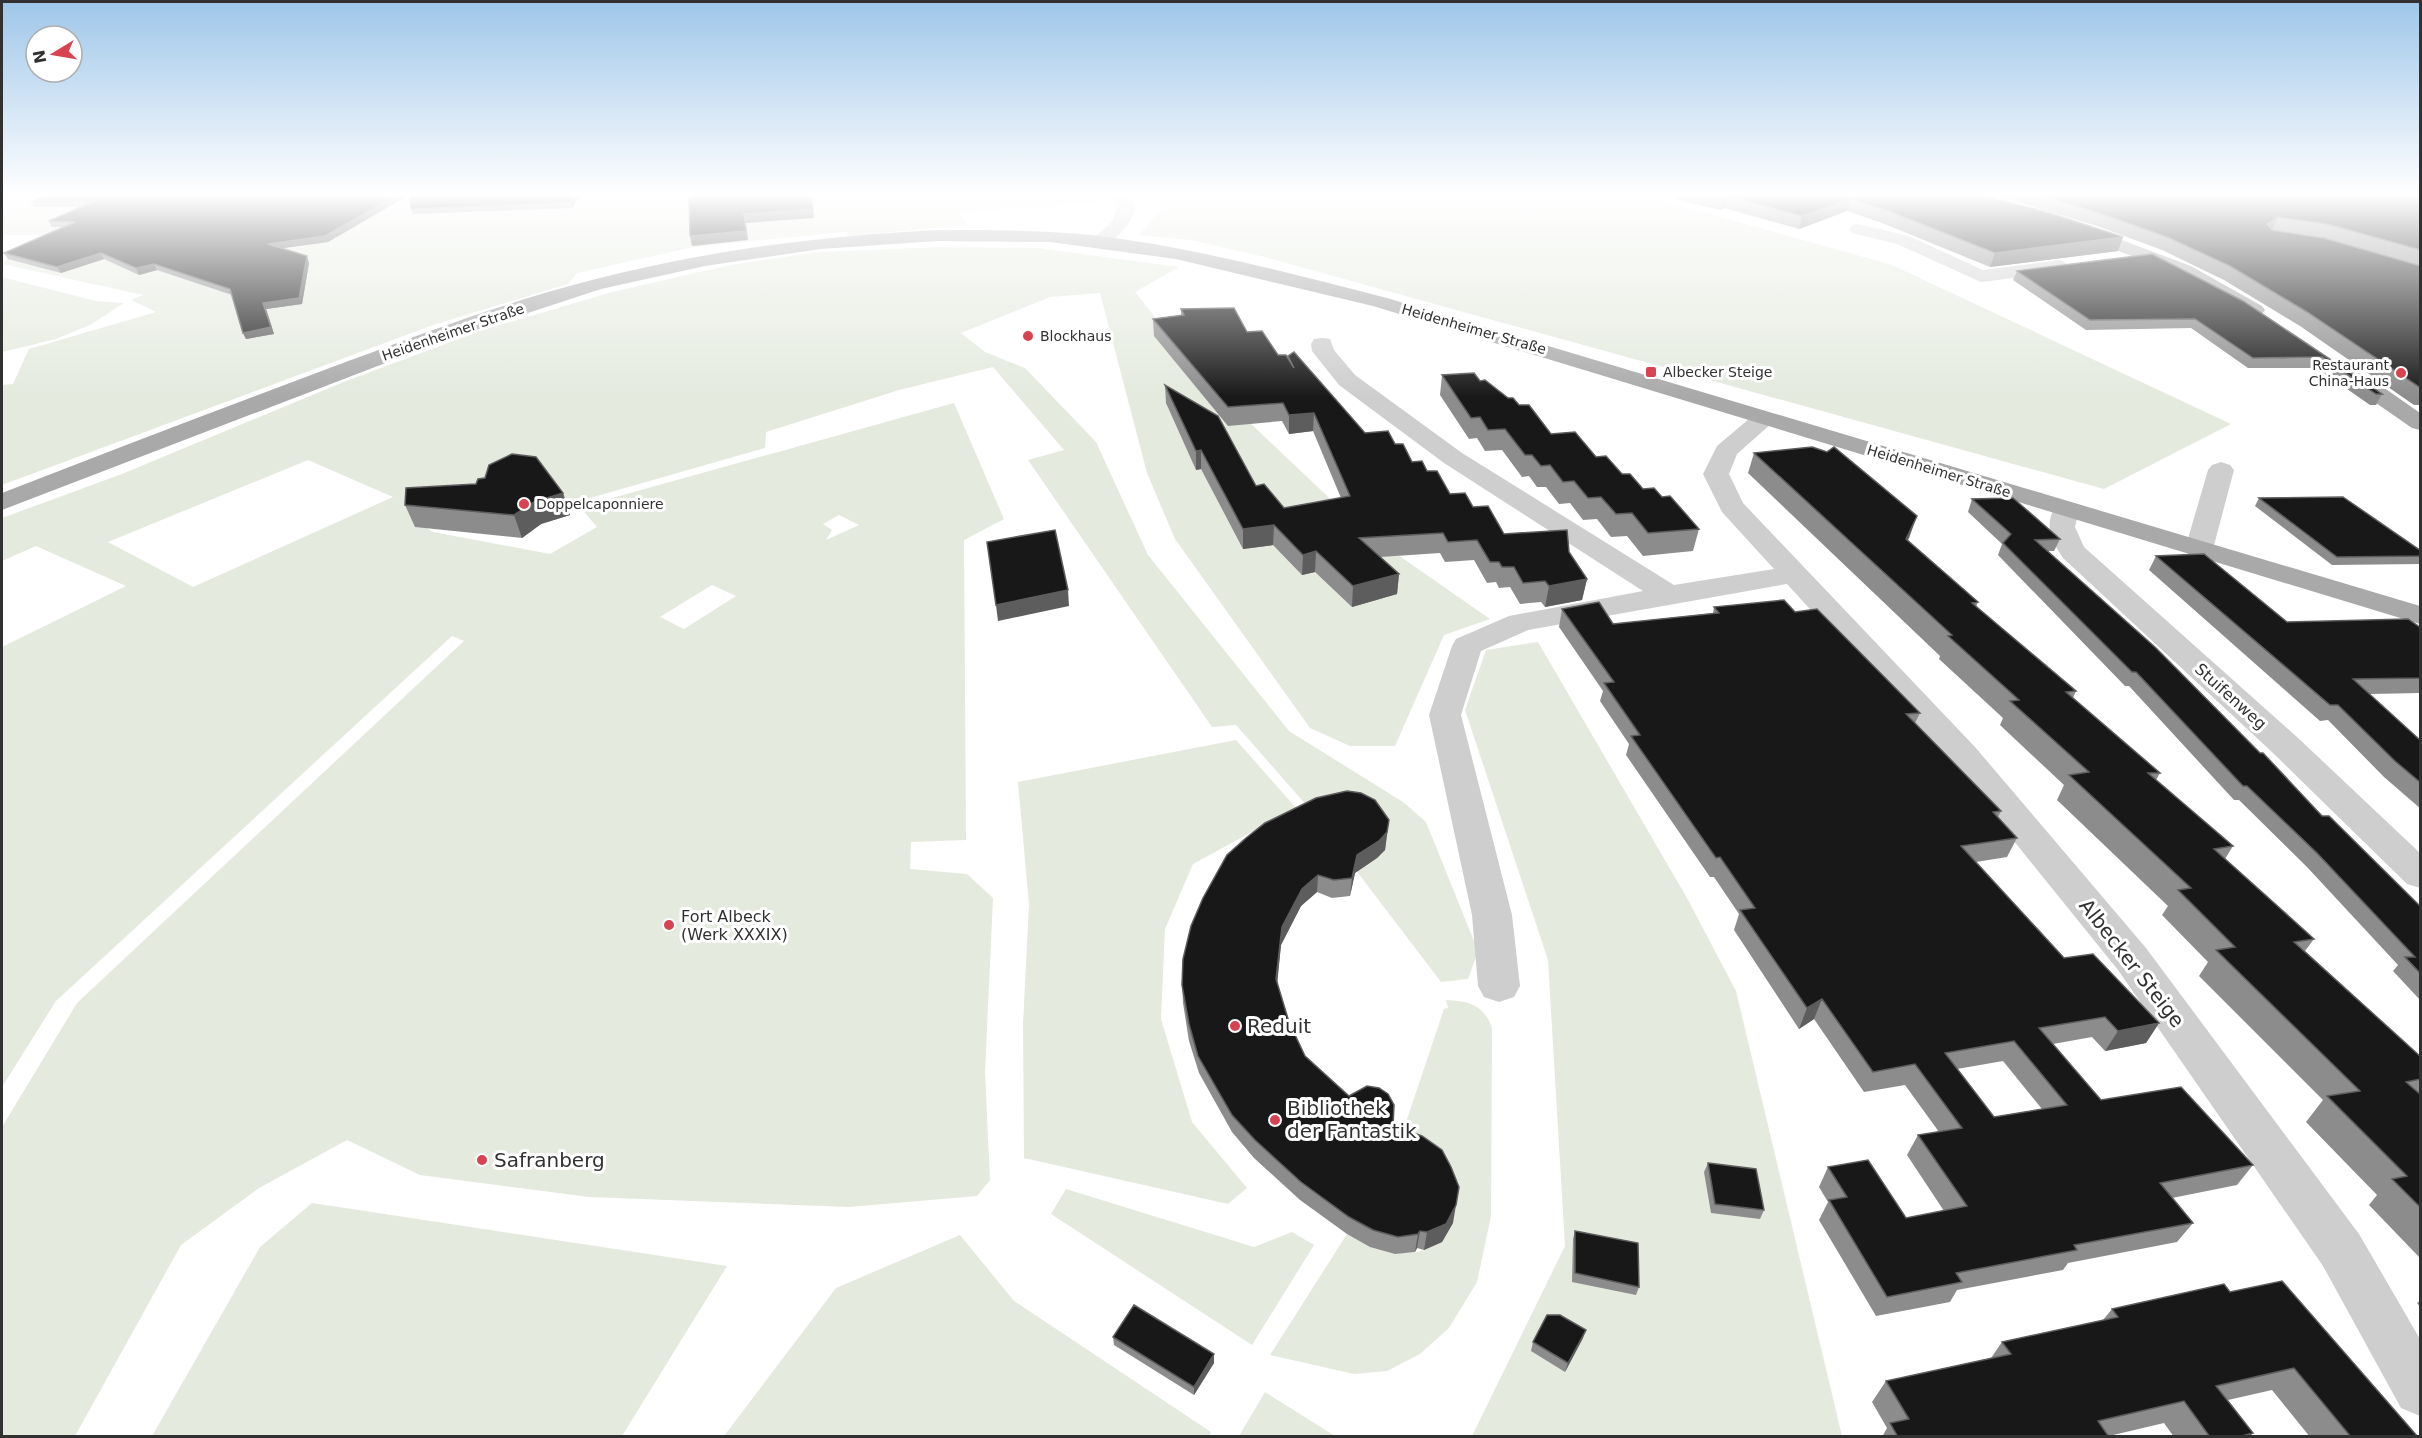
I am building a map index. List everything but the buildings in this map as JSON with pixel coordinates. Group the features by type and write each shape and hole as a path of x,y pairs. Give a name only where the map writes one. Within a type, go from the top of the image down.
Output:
{"main road":[{"name":"Heidenheimer Straße","path":"2,502 392,352 474,323 614,281 703,263"},
{"name":"Heidenheimer Straße","path":"1216,263 1254,270 1370,299 2066,510 2421,613"},
{"path":"2166,263 2214,286 2274,323"},
{"path":"2331,362 2421,423"}],"street":[{"path":"1953,263 1981,276 2082,264"},
{"path":"1322,344 1323,351 1347,380 1453,458 1669,595"},
{"name":"Albecker Steige","path":"1764,418 1726,451 1716,474 1731,506 1963,755 2137,965 2340,1250 2421,1389"},
{"path":"2199,549 2221,470"},
{"name":"Stuifenweg","path":"2066,510 2060,521 2061,531 2073,552 2276,737 2421,875"},
{"path":"1499,986 1492,915 1445,714 1467,646 1520,622 1794,574"}],"shaded area":[{"path":"622,263 577,273 568,284 433,325 2,485 2,385 13,384 29,349 156,312 131,300 143,295 3,264"},
{"path":"743,263 1150,263 1179,267 1135,292 1207,382 1365,532 1490,619 1444,635 1395,746 1350,746 1310,728 1175,539 1147,473 1100,293 1050,297 961,333 985,352 1025,368 1096,442 1148,555 1289,731 1403,802 1426,822 1478,951 1468,979 1441,982 1355,869 1372,861 1380,854 1387,838 1315,815 1236,725 1212,727 1028,460 1064,450 993,367 899,390 766,432 765,448 569,504 548,477 425,527 433,532 550,554 597,527 580,507 954,403 1004,519 964,540 966,840 911,842 910,869 967,874 993,898 985,1072 990,1180 977,1196 849,1207 589,1197 420,1175 347,1140 259,1188 181,1245 75,1436 2,1436 2,1127 77,1003 464,641 452,636 56,1001 2,1087 2,647 126,586 36,546 2,561 2,518 122,474 346,381 483,330 612,292","holes":["308,460 393,497 193,587 108,542","839,515 859,525 826,540 832,530 823,524","712,585 736,596 684,629 660,617"]},
{"path":"1287,263 1885,263 2231,424 2104,489"},
{"path":"2,277 96,301 124,303 90,325 56,339 2,352"},
{"path":"1538,642 1687,898 1736,991 1842,1436 1472,1436 1565,1246 1548,960 1465,710 1486,650"},
{"path":"1236,740 1296,808 1193,864 1165,929 1161,1019 1192,1122 1247,1188 1228,1204 1024,1158 1023,1024 1029,905 1018,782"},
{"path":"1446,1000 1469,1003 1480,1009 1492,1028 1491,1216 1477,1282 1449,1328 1420,1354 1387,1371 1354,1374 1270,1355 1347,1234 1381,1249 1414,1252 1429,1248 1441,1239 1450,1225 1455,1204 1398,1146 1444,1009 1448,1008"},
{"path":"1066,1189 1254,1247 1292,1232 1314,1245 1252,1345 1051,1214"},
{"path":"312,1203 727,1266 622,1436 152,1436 260,1247"},
{"path":"960,1235 1014,1301 1211,1432 1209,1436 724,1436 836,1288"},
{"path":"1265,1392 1335,1436 1239,1436"}],"place":[{"name":"Blockhaus","path":"1028,336"},
{"name":"Albecker Steige","path":"1651,372"},
{"name":"Restaurant China-Haus","path":"2401,373"},
{"name":"Doppelcaponniere","path":"524,504"},
{"name":"Fort Albeck (Werk XXXIX)","path":"669,925"},
{"name":"Reduit","path":"1235,1026"},
{"name":"Bibliothek der Fantastik","path":"1275,1120"},
{"name":"Safranberg","path":"482,1160"}]}
